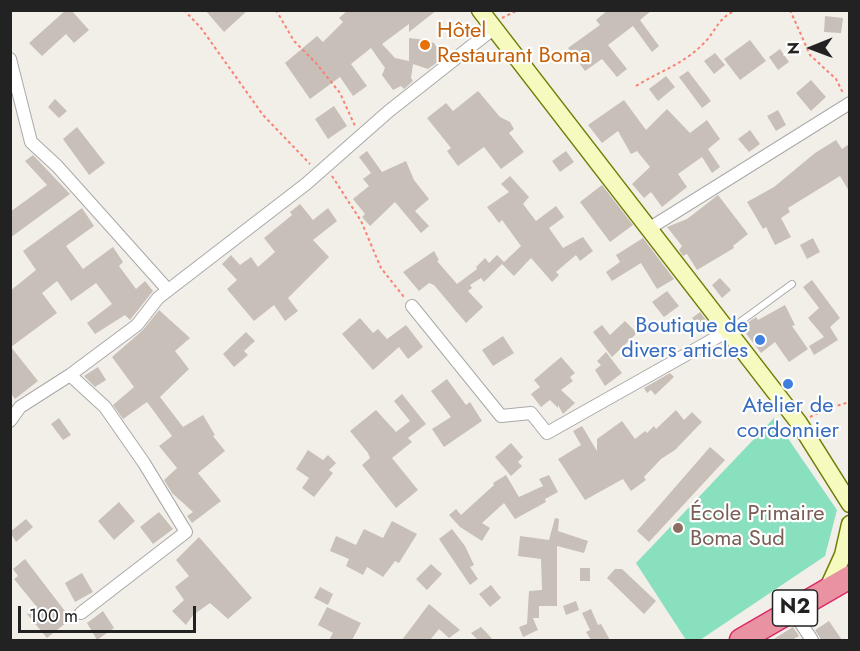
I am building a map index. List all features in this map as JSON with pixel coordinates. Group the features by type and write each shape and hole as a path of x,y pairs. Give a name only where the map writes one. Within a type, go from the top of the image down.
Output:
{"highway":[{"name":"N2","path":"741,640 849,577"}],"street":[{"path":"480,10 799,423 849,504"},
{"path":"10,421 20,407 70,375 137,325 158,298 322,169 493,29"},
{"path":"10,58 31,142 57,166 168,290"},
{"path":"650,228 849,103"},
{"path":"412,306 501,416 531,413 547,433 728,331"},
{"path":"70,375 105,407 144,463 186,532 81,613"},
{"path":"827,590 843,555 849,524"},
{"path":"792,610 812,640"}],"lane":[{"path":"728,331 792,284"}],"path":[{"path":"184,10 201,28 263,115 322,169 361,221 381,268 412,306"},
{"path":"276,10 294,41 316,63 340,93 360,137"},
{"path":"636,86 658,72 676,66 705,42 726,14 737,10"},
{"path":"790,10 810,55 836,79 849,103"},
{"path":"799,423 829,408 849,402"}],"green space":[{"path":"774,418 837,510 825,556 700,640 686,640 636,563"}],"building":[{"path":"66,10 71,10 89,30 74,43 66,34 42,56 29,43"},
{"path":"205,10 248,10 224,32"},
{"path":"348,10 437,10 409,32 409,24 382,44 395,58 409,61 409,38 426,40 434,43 443,58 428,69 413,64 411,78 413,81 404,89 401,86 393,90 382,75 385,68 371,48 351,64 367,86 353,96 340,77 310,99 285,63 317,36 323,42 343,22 339,18"},
{"path":"608,10 652,10 640,20 659,46 652,52 633,26 608,45 627,69 617,77 602,59 585,71 568,48 600,25 596,20"},
{"path":"825,16 843,18 841,33 824,32"},
{"path":"750,40 766,61 740,80 724,59"},
{"path":"780,49 789,62 778,70 769,57"},
{"path":"715,53 725,65 714,74 704,61"},
{"path":"688,71 711,101 702,108 679,77"},
{"path":"666,76 675,87 658,101 649,89"},
{"path":"811,80 826,97 811,111 796,93"},
{"path":"478,91 500,117 510,122 514,129 509,133 524,152 501,169 484,147 458,166 447,151 451,148 427,118 446,103 453,111"},
{"path":"55,99 67,111 59,118 48,107"},
{"path":"624,100 646,130 667,109 690,133 707,120 720,139 708,149 720,167 712,173 702,157 678,174 687,187 662,207 651,192 644,198 632,184 650,167 637,151 631,154 618,131 602,143 588,125"},
{"path":"334,106 347,126 328,139 315,119"},
{"path":"778,110 786,125 776,131 767,116"},
{"path":"77,127 105,163 89,175 63,139"},
{"path":"750,130 760,144 749,152 738,139"},
{"path":"836,140 842,149 849,144 849,191 840,176 788,208 790,212 781,218 791,237 775,245 766,227 763,229 747,202 774,187 815,153"},
{"path":"367,151 382,172 406,161 414,180 429,199 415,211 429,226 421,233 395,202 370,226 362,217 365,214 353,199 369,186 363,179 371,173 359,157"},
{"path":"566,151 574,162 560,172 552,161"},
{"path":"33,155 70,194 10,238 10,212 47,185 25,161"},
{"path":"510,176 529,197 523,204 536,221 556,206 564,217 549,228 563,248 583,237 593,251 580,261 576,255 556,272 559,275 552,282 531,258 514,276 502,264 521,246 502,220 499,223 487,207 509,192 501,184"},
{"path":"602,185 633,225 610,242 580,202"},
{"path":"718,195 748,234 733,246 734,248 697,270 687,254 683,256 679,250 682,246 667,227 687,219"},
{"path":"300,204 313,220 328,208 337,221 313,240 329,257 288,298 298,311 285,321 274,305 254,321 227,289 237,280 222,264 231,255 240,265 251,257 258,267 275,252 264,238 292,215 290,212"},
{"path":"82,208 94,226 66,246 83,269 113,247 123,262 119,266 136,289 145,281 153,291 130,320 125,315 95,334 87,323 112,304 96,283 71,301 57,281 42,293 57,313 11,347 38,381 15,399 10,392 10,291 36,270 23,251"},
{"path":"643,238 674,279 657,289 641,263 612,281 606,272 620,262 616,255"},
{"path":"813,238 820,252 807,259 800,245"},
{"path":"434,251 439,260 437,261 457,284 477,269 476,267 485,258 489,263 497,255 504,262 484,282 481,278 470,285 472,288 468,291 483,307 466,323 434,285 429,283 419,291 403,272"},
{"path":"720,278 731,290 722,298 712,285"},
{"path":"812,280 840,318 830,327 838,340 814,355 809,346 824,337 808,318 819,308 803,287"},
{"path":"667,291 679,306 664,317 652,302"},
{"path":"785,305 795,325 792,326 808,349 789,362 775,342 761,353 741,327 756,317 758,320"},
{"path":"159,310 190,338 175,351 189,369 160,397 183,427 203,415 215,435 213,436 225,451 198,473 221,501 192,523 187,516 193,512 172,493 164,480 177,468 159,446 172,436 147,402 123,419 113,405 134,387 112,357 143,330"},
{"path":"700,312 709,324 701,330 692,318"},
{"path":"360,318 373,333 378,329 387,339 406,325 423,347 408,359 399,347 373,370 342,334"},
{"path":"625,321 637,333 612,357 593,332 602,325 610,335"},
{"path":"246,332 255,341 244,351 248,355 234,367 223,354"},
{"path":"503,336 514,353 493,366 482,350"},
{"path":"606,352 622,373 605,386 595,370 601,365 597,361"},
{"path":"561,357 575,373 570,377 573,381 561,390 575,403 563,414 558,405 558,408 550,400 541,407 531,394 540,387 534,380"},
{"path":"98,367 106,380 95,387 84,376"},
{"path":"670,373 674,377 655,395 651,390 647,393 644,388"},
{"path":"447,379 466,405 470,402 482,421 444,447 432,429 451,417 431,391"},
{"path":"402,394 426,424 408,438 412,442 392,458 418,490 396,508 362,465 370,458 350,431 376,410 396,432 410,421 394,401"},
{"path":"676,410 684,420 692,412 702,422 675,450 661,459 644,477 646,480 631,491 623,479 585,500 558,459 581,445 573,431 582,426 597,451 597,439 622,421 635,439 645,431 647,433 654,426 656,429"},
{"path":"59,418 71,435 63,440 51,424"},
{"path":"511,443 523,457 518,462 522,466 511,476 495,457"},
{"path":"710,447 725,460 649,542 637,531"},
{"path":"308,450 323,460 328,455 336,463 329,470 333,473 314,497 302,488 309,478 296,469"},
{"path":"506,475 519,497 543,486 539,479 549,475 558,492 545,499 546,502 515,519 504,503 482,523 490,528 482,541 460,527 449,515 456,509 461,515 494,485 493,483"},
{"path":"119,502 135,521 114,540 98,521"},
{"path":"159,512 173,529 153,544 140,527"},
{"path":"555,518 559,519 558,531 588,541 584,553 557,546 557,606 539,606 539,618 533,618 538,630 523,637 519,627 527,624 529,591 542,590 541,559 518,556 520,536 549,540"},
{"path":"26,519 33,527 16,542 10,532"},
{"path":"392,521 417,534 399,563 395,561 383,577 367,567 363,575 346,566 349,559 330,551 336,536 356,545 364,529 383,538"},
{"path":"452,529 465,546 474,565 470,567 478,579 470,585 439,539"},
{"path":"199,537 252,598 228,619 210,603 193,615 186,625 172,611 184,600 175,587 189,576 176,560"},
{"path":"25,559 71,619 47,638 27,614 36,606 14,579 18,576 13,569"},
{"path":"431,564 442,574 427,590 416,579"},
{"path":"580,568 590,568 590,581 580,581"},
{"path":"615,569 622,569 656,601 644,614 607,578"},
{"path":"82,573 93,592 75,602 65,583"},
{"path":"491,585 501,598 490,607 479,594"},
{"path":"320,587 333,594 328,605 314,598"},
{"path":"576,601 579,610 566,615 563,606"},
{"path":"429,604 460,630 449,638 439,629 430,640 402,640"},
{"path":"327,607 361,623 352,640 329,640 333,633 318,625"},
{"path":"591,609 598,625 601,624 610,640 591,640 586,632 590,630 582,613"},
{"path":"103,611 114,628 97,640 87,623"},
{"path":"829,621 842,640 821,640 815,630"},
{"path":"481,627 493,640 478,640 471,633"},
{"path":"793,627 799,636 792,640 772,640"}],"place":[{"name":"Hôtel Restaurant Boma","path":"425,45"},
{"name":"Boutique de divers articles","path":"760,340"},
{"name":"Atelier de cordonnier","path":"788,384"},
{"name":"École Primaire Boma Sud","path":"678,528"}]}
